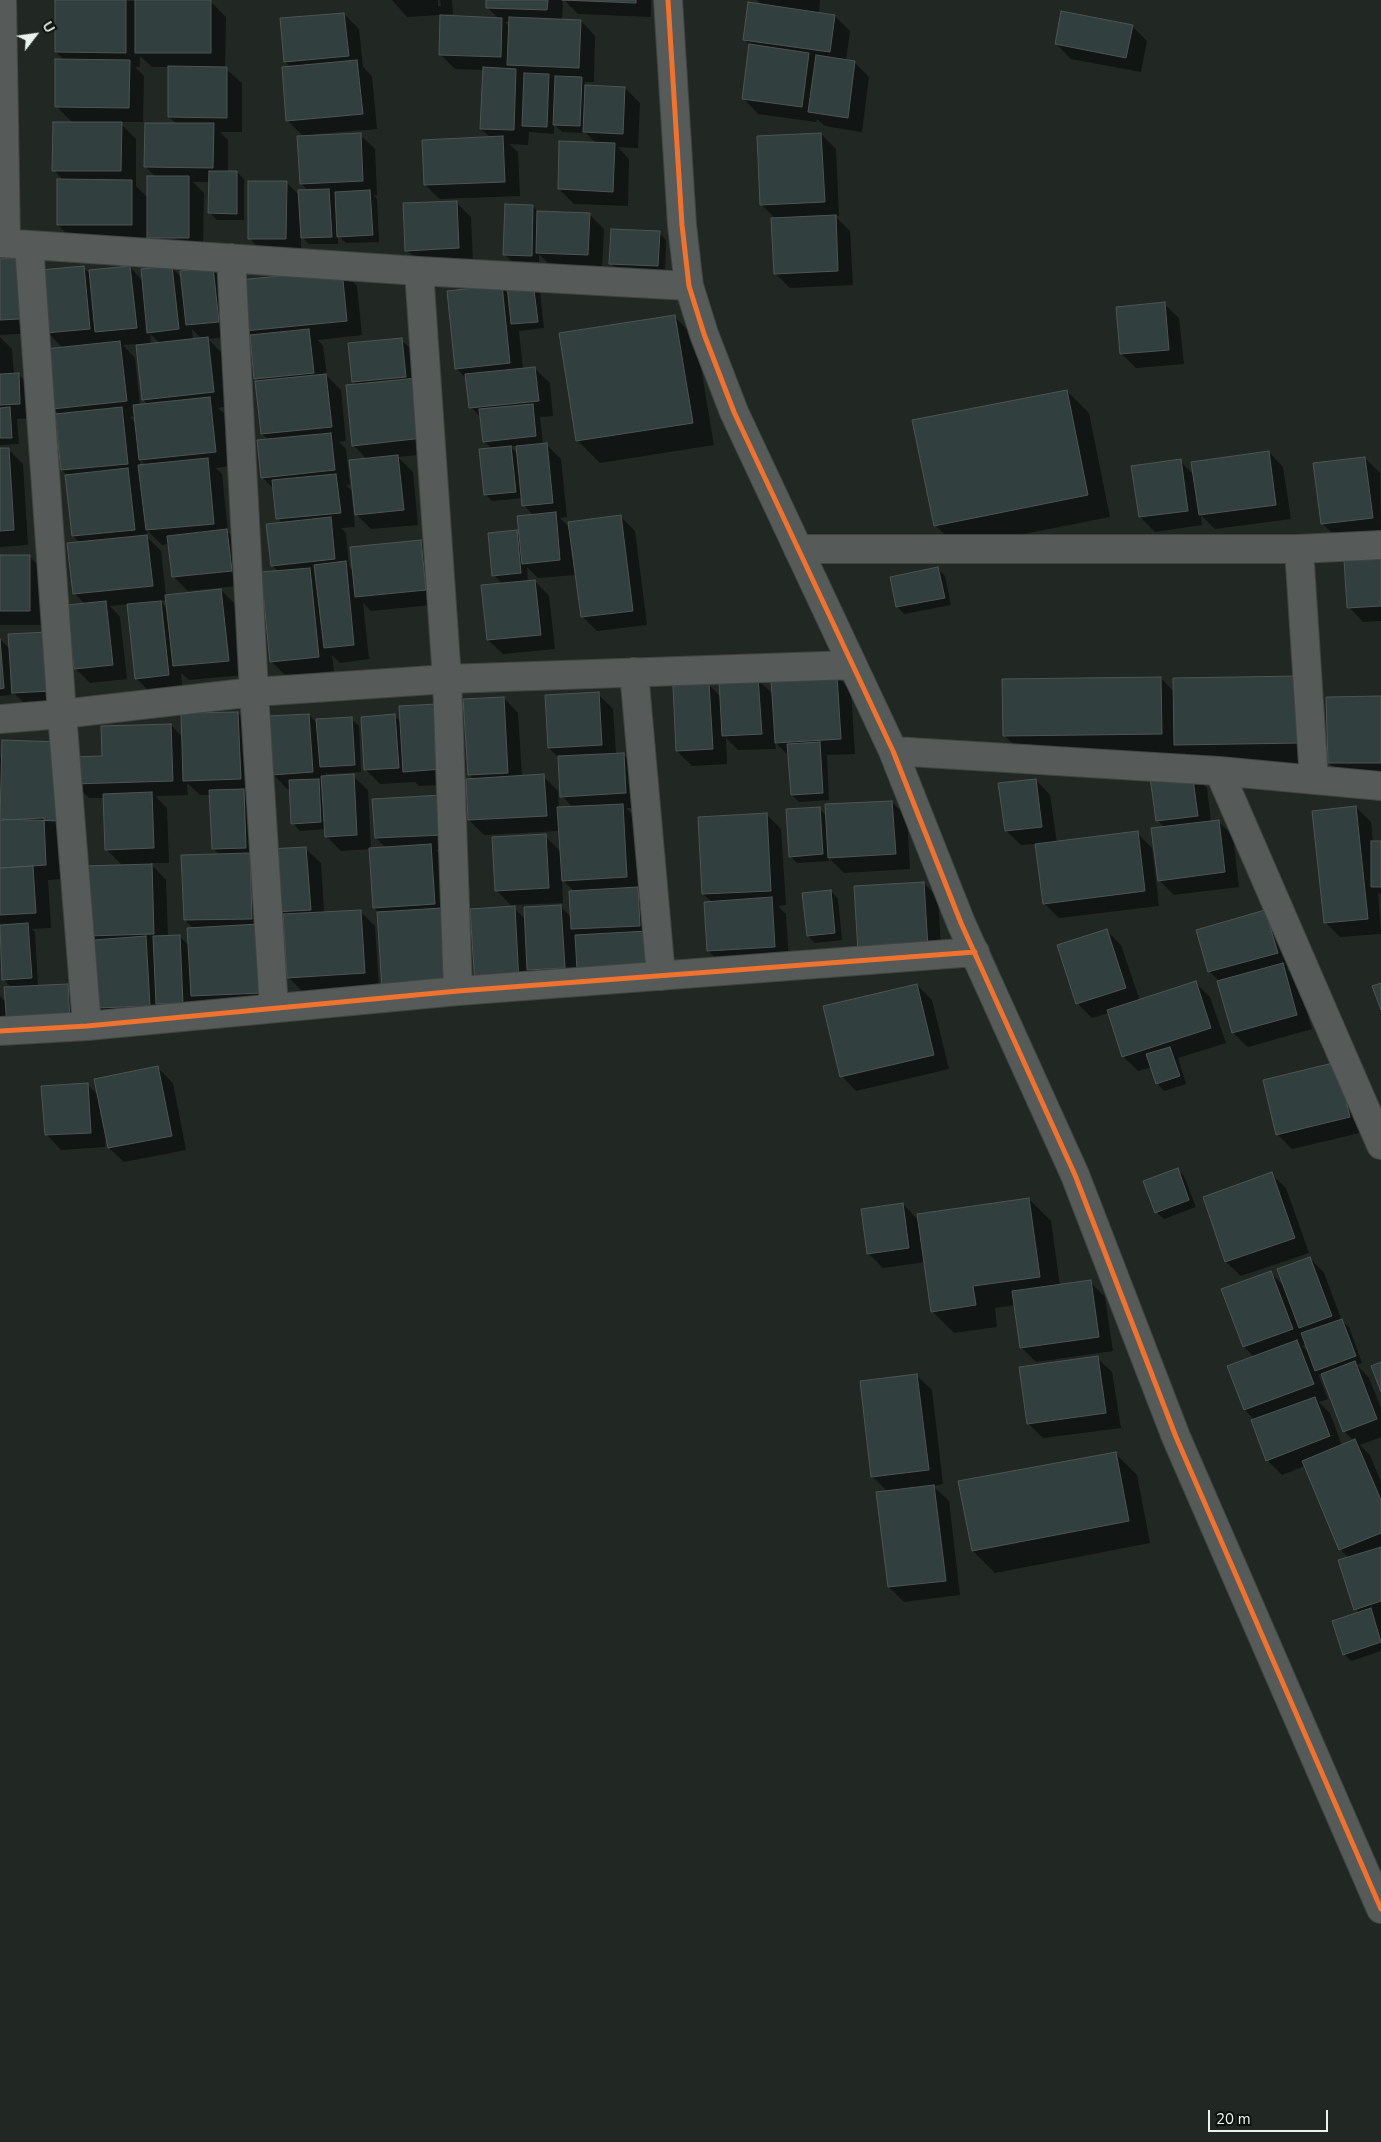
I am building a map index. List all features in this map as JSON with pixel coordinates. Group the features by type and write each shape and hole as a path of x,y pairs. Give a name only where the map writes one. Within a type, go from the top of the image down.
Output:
{"street":[{"path":"2,0 12,243 62,714 87,1026"},
{"path":"668,0 682,215 689,286 704,334 734,412 893,751 974,952 1075,1175 1176,1437 1381,1909"},
{"path":"12,243 419,271 689,286"},
{"path":"231,258 254,692 274,1008"},
{"path":"419,271 447,679 458,991"},
{"path":"798,549 1299,549 1381,546"},
{"path":"1299,549 1314,780"},
{"path":"0,719 62,714 254,692 447,679 852,665"},
{"path":"634,672 661,976"},
{"path":"893,751 1219,770 1381,786"},
{"path":"1219,770 1381,1145"},
{"path":"0,1031 87,1026 458,991 974,952"}],"building":[{"path":"55,0 126,0 126,53 55,52"},
{"path":"135,0 211,0 211,53 135,53"},
{"path":"486,0 548,0 547,10 486,8"},
{"path":"562,0 636,0 636,3"},
{"path":"748,2 835,15 830,52 743,40"},
{"path":"1061,11 1133,25 1126,58 1055,44"},
{"path":"344,13 349,56 284,62 280,18"},
{"path":"440,15 502,18 501,57 439,55"},
{"path":"509,17 581,20 579,68 507,65"},
{"path":"749,44 809,53 802,107 742,99"},
{"path":"816,55 855,61 848,118 808,112"},
{"path":"55,59 130,60 129,108 55,107"},
{"path":"357,60 363,114 286,121 282,67"},
{"path":"168,66 227,67 227,118 168,117"},
{"path":"483,67 516,69 514,130 480,129"},
{"path":"524,73 549,74 547,127 522,126"},
{"path":"555,76 582,77 580,126 553,125"},
{"path":"585,85 625,87 623,134 583,132"},
{"path":"53,122 122,122 121,171 52,171"},
{"path":"145,123 214,123 213,168 144,167"},
{"path":"361,133 363,181 300,184 297,136"},
{"path":"821,133 825,202 760,205 757,136"},
{"path":"503,136 505,182 424,185 422,140"},
{"path":"559,141 615,143 613,192 558,189"},
{"path":"209,171 237,171 237,214 208,213"},
{"path":"147,176 189,176 189,238 147,238"},
{"path":"57,179 132,180 132,225 57,225"},
{"path":"248,181 287,181 286,239 248,239"},
{"path":"329,189 332,237 301,238 298,190"},
{"path":"370,190 373,235 337,237 335,192"},
{"path":"457,201 459,248 405,251 403,203"},
{"path":"505,204 533,205 532,256 503,255"},
{"path":"537,211 590,213 588,255 536,253"},
{"path":"836,215 838,271 774,274 771,218"},
{"path":"611,229 660,231 658,266 609,264"},
{"path":"17,258 20,319 0,320 0,259"},
{"path":"84,266 90,329 46,333 40,270"},
{"path":"130,266 137,328 95,332 89,270"},
{"path":"172,266 179,329 147,333 141,269"},
{"path":"213,267 219,322 186,325 180,271"},
{"path":"342,270 347,321 244,331 239,280"},
{"path":"533,282 538,322 511,324 507,285"},
{"path":"502,285 510,363 455,369 447,291"},
{"path":"1165,302 1169,350 1120,354 1116,307"},
{"path":"675,315 693,423 576,441 559,333"},
{"path":"309,329 314,373 254,379 250,335"},
{"path":"208,337 214,392 142,400 136,345"},
{"path":"402,338 406,377 352,382 348,343"},
{"path":"120,341 127,401 52,409 45,349"},
{"path":"535,367 539,401 469,408 465,374"},
{"path":"19,373 20,404 0,405 0,374"},
{"path":"326,374 332,427 261,434 255,381"},
{"path":"417,378 423,438 352,446 346,385"},
{"path":"1067,390 1088,495 934,526 912,420"},
{"path":"210,397 216,452 139,460 133,405"},
{"path":"533,404 536,436 483,442 479,409"},
{"path":"10,407 12,438 0,438 0,408"},
{"path":"122,407 128,464 61,470 55,414"},
{"path":"331,433 335,470 261,478 257,440"},
{"path":"547,443 553,503 522,506 516,446"},
{"path":"511,446 516,492 484,495 479,449"},
{"path":"0,448 9,448 14,530 0,531"},
{"path":"1269,451 1276,505 1199,515 1191,462"},
{"path":"398,455 404,510 355,515 349,460"},
{"path":"1365,457 1373,518 1321,524 1313,463"},
{"path":"208,458 214,524 146,530 138,465"},
{"path":"1181,459 1188,511 1139,517 1131,466"},
{"path":"128,468 135,530 72,536 65,475"},
{"path":"336,474 341,513 276,519 272,480"},
{"path":"556,512 560,560 522,564 517,516"},
{"path":"621,515 633,611 581,617 568,522"},
{"path":"331,517 335,559 271,566 266,524"},
{"path":"227,529 232,571 172,577 167,536"},
{"path":"517,530 521,573 492,576 488,533"},
{"path":"147,535 153,586 73,594 67,543"},
{"path":"421,540 426,590 355,597 350,547"},
{"path":"0,555 30,555 30,611 0,611"},
{"path":"1381,558 1381,606 1347,608 1344,560"},
{"path":"346,561 354,645 324,648 314,565"},
{"path":"938,567 945,598 896,607 890,577"},
{"path":"310,568 319,657 270,662 261,572"},
{"path":"535,580 541,635 487,640 481,585"},
{"path":"221,589 229,661 173,666 165,595"},
{"path":"106,601 113,665 74,669 67,605"},
{"path":"161,601 169,675 135,679 127,604"},
{"path":"48,632 51,691 12,693 8,634"},
{"path":"0,639 4,688 0,689"},
{"path":"837,675 841,739 775,743 771,678"},
{"path":"1300,676 1301,743 1174,745 1173,678"},
{"path":"758,677 762,734 722,736 719,680"},
{"path":"1161,677 1162,734 1003,736 1002,679"},
{"path":"709,683 713,749 676,751 673,686"},
{"path":"599,692 602,745 548,748 545,695"},
{"path":"1381,696 1381,763 1328,763 1326,697"},
{"path":"504,697 508,773 468,775 463,699"},
{"path":"437,704 442,769 403,772 399,706"},
{"path":"238,712 241,779 183,781 181,713"},
{"path":"309,714 313,772 271,775 268,716"},
{"path":"395,714 399,768 364,770 361,717"},
{"path":"352,717 355,765 320,767 316,719"},
{"path":"171,724 173,781 73,784 72,757 102,756 101,726"},
{"path":"2,740 62,742 59,821 0,819"},
{"path":"820,742 823,793 791,795 787,744"},
{"path":"624,753 626,793 560,797 558,756"},
{"path":"1192,772 1198,816 1156,821 1150,777"},
{"path":"354,774 357,835 325,837 321,776"},
{"path":"544,774 547,816 468,820 466,779"},
{"path":"319,779 321,822 291,824 289,780"},
{"path":"1036,779 1042,827 1005,831 998,783"},
{"path":"244,789 246,848 212,849 209,790"},
{"path":"152,792 154,848 105,850 103,794"},
{"path":"442,795 444,835 375,838 372,799"},
{"path":"892,801 896,854 828,858 825,804"},
{"path":"623,804 627,877 562,881 557,807"},
{"path":"1356,806 1368,919 1324,923 1312,811"},
{"path":"820,807 823,854 789,857 786,809"},
{"path":"767,813 771,891 702,894 698,817"},
{"path":"44,818 46,865 0,868 0,820"},
{"path":"1219,820 1225,872 1158,881 1151,828"},
{"path":"1138,831 1145,891 1043,904 1035,844"},
{"path":"546,834 549,888 495,891 492,837"},
{"path":"1371,841 1381,841 1381,887 1371,887"},
{"path":"431,844 435,904 373,908 369,848"},
{"path":"306,847 311,910 273,912 269,849"},
{"path":"250,853 252,919 184,920 181,855"},
{"path":"152,864 154,934 87,936 84,866"},
{"path":"33,866 36,913 0,915 0,868"},
{"path":"924,882 928,948 858,952 854,886"},
{"path":"638,887 640,926 571,929 569,891"},
{"path":"831,890 835,933 807,936 802,893"},
{"path":"772,897 775,947 707,951 704,902"},
{"path":"561,905 565,968 527,970 524,907"},
{"path":"515,906 519,983 475,985 470,909"},
{"path":"442,908 446,985 382,989 377,912"},
{"path":"361,910 365,973 287,978 283,914"},
{"path":"1265,910 1278,953 1208,972 1196,930"},
{"path":"28,923 32,978 2,980 0,925"},
{"path":"259,924 263,993 191,996 187,928"},
{"path":"1107,929 1126,988 1076,1004 1057,945"},
{"path":"648,931 650,966 577,970 575,935"},
{"path":"180,935 183,1003 156,1004 153,936"},
{"path":"146,936 150,1006 96,1008 93,940"},
{"path":"1283,963 1297,1015 1232,1033 1217,981"},
{"path":"1196,981 1211,1028 1122,1057 1107,1010"},
{"path":"1381,983 1381,1010 1372,986"},
{"path":"68,984 70,1022 7,1026 4,987"},
{"path":"917,984 934,1055 840,1077 823,1006"},
{"path":"1170,1047 1180,1076 1156,1084 1146,1054"},
{"path":"1337,1062 1350,1117 1276,1135 1263,1080"},
{"path":"158,1066 172,1136 108,1148 94,1079"},
{"path":"88,1083 91,1133 45,1135 41,1086"},
{"path":"1178,1168 1189,1200 1155,1213 1143,1181"},
{"path":"1272,1172 1295,1238 1225,1262 1203,1197"},
{"path":"1029,1198 1040,1277 973,1286 976,1305 931,1312 917,1214"},
{"path":"903,1203 909,1248 867,1254 861,1209"},
{"path":"1310,1257 1332,1316 1299,1328 1277,1269"},
{"path":"1271,1271 1293,1329 1243,1347 1221,1289"},
{"path":"1091,1280 1099,1337 1020,1348 1012,1291"},
{"path":"1342,1319 1356,1356 1315,1371 1301,1333"},
{"path":"1297,1340 1314,1384 1244,1410 1227,1366"},
{"path":"1098,1356 1106,1413 1027,1424 1019,1367"},
{"path":"1355,1361 1377,1419 1343,1432 1321,1374"},
{"path":"1381,1362 1381,1392 1371,1366"},
{"path":"917,1374 929,1470 871,1477 860,1381"},
{"path":"1315,1397 1330,1436 1266,1461 1251,1420"},
{"path":"1355,1439 1381,1500 1381,1533 1339,1550 1302,1461"},
{"path":"1116,1452 1129,1521 972,1551 958,1481"},
{"path":"934,1485 946,1581 888,1587 876,1492"},
{"path":"1381,1547 1381,1601 1354,1610 1338,1560"},
{"path":"1371,1608 1381,1642 1343,1655 1332,1621"}],"cycle path":[{"path":"668,0 682,225 689,286 704,334 734,412 893,751 961,923 1075,1175 1176,1437 1381,1909"},
{"path":"0,1031 87,1026 458,991 975,952"}]}
